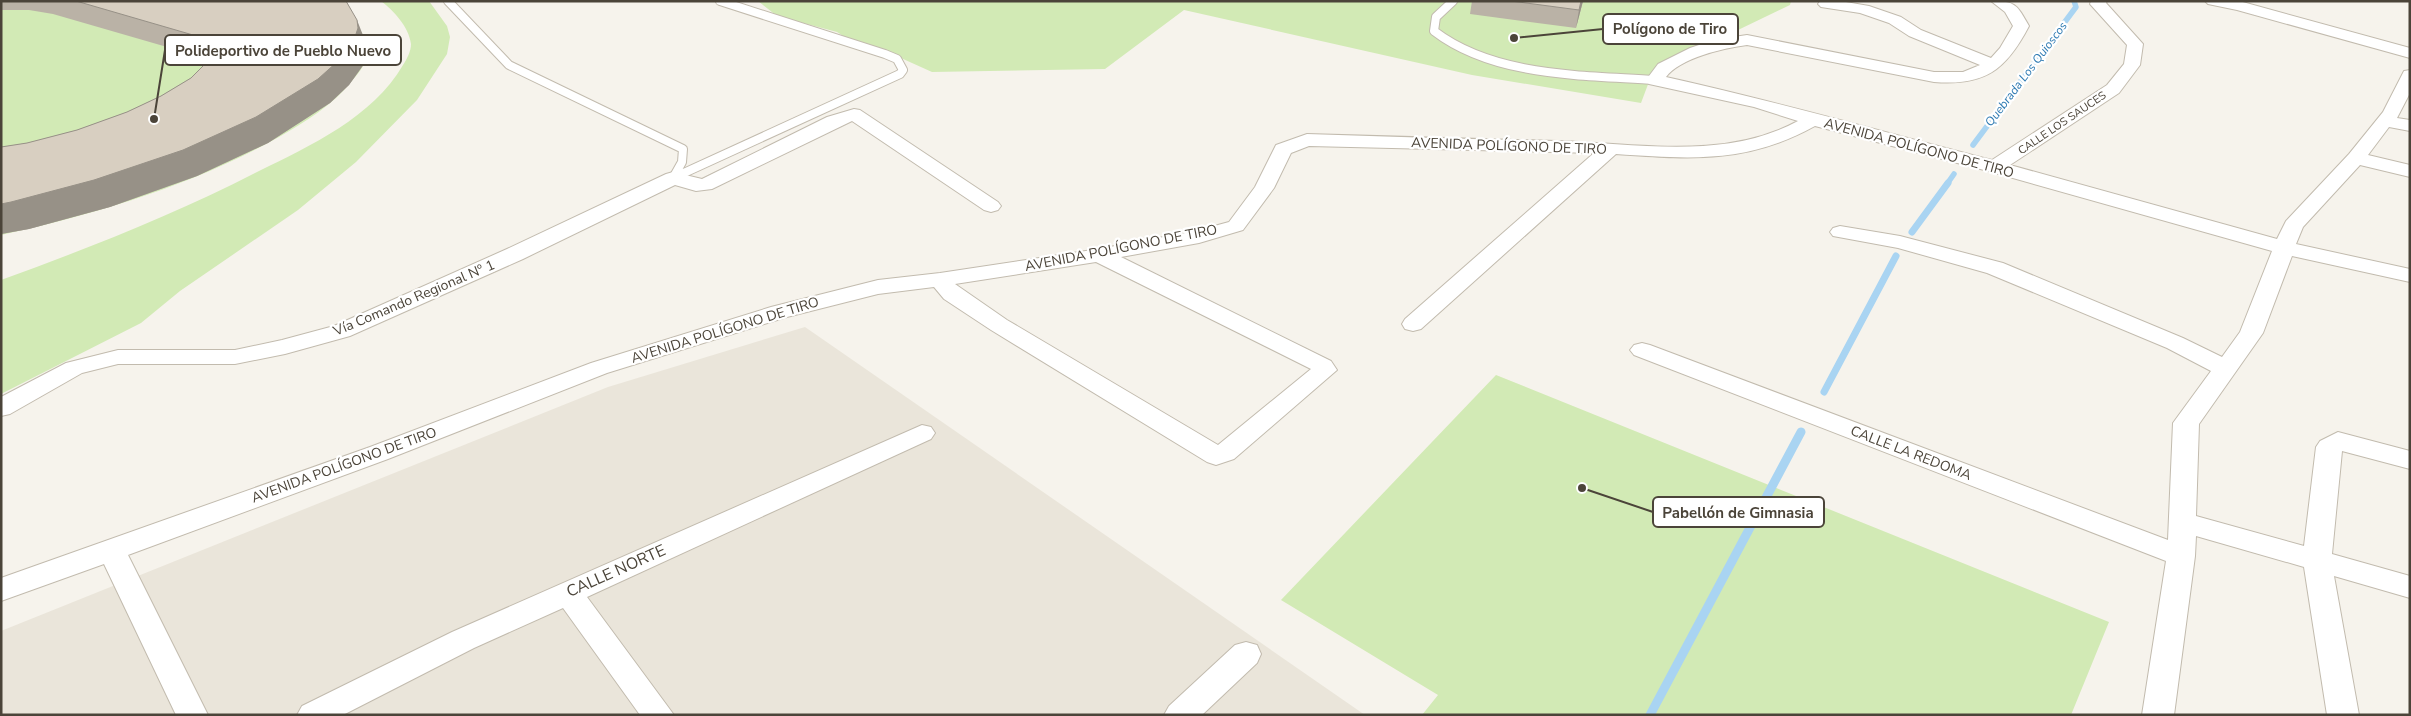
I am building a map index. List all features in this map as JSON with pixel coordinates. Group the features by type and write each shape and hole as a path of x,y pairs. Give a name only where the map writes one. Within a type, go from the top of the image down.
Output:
{"street":[{"path":"1813,120 1760,103 1655,80 1664,68 1696,52 1714,45 1747,40 1950,79 1963,78 1994,65 2006,53 2021,26 2011,9 1999,1"},
{"name":"CALLE LOS SAUCES","path":"1995,167 2113,90 2132,66 2135,44 2110,20 2098,4 2099,1"},
{"path":"2213,1 2239,6 2410,53"},
{"path":"1826,4 1863,9 1895,20 1914,33 1994,65"},
{"path":"2158,715 2181,556 2186,422 2251,333 2293,225 2395,117 2410,75"},
{"path":"673,178 696,185 705,185 833,121 854,114 991,206"},
{"path":"2395,117 2410,126"},
{"name":"AVENIDA POLÍGONO DE TIRO","path":"1,590 112,551 600,368 780,312 878,287 940,280 1098,255 1199,237 1236,226 1264,188 1283,149 1307,140 1611,148 1693,153 1741,149 1784,136 1813,120 1995,167 2209,229 2410,276"},
{"path":"1413,324 1611,148"},
{"path":"2356,158 2410,171"},
{"name":"Vía Comando Regional Nº 1","path":"1,408 74,368 118,357 235,357 285,347 342,331 515,254 673,178"},
{"path":"1840,232 1900,242 1995,268 2175,343 2225,368"},
{"path":"940,280 952,294 999,325 1216,456 1225,453 1325,370 1323,366 1098,255"},
{"name":"CALLE LA REDOMA","path":"1642,350 2181,556"},
{"name":"CALLE NORTE","path":"313,715 463,640 922,433"},
{"path":"2344,715 2317,561 2329,447 2338,441 2410,460"},
{"path":"2182,522 2410,588"},
{"path":"112,551 192,715"},
{"path":"568,593 658,715"},
{"path":"1180,715 1246,654"}],"lane":[{"path":"448,1 510,65 683,149 682,162 673,178"},
{"path":"673,178 900,74 903,70 897,59 885,54 720,1"},
{"path":"1453,1 1438,12 1432,22 1434,31 1452,45 1476,56 1510,64 1655,80"}],"shaded area":[{"path":"805,327 1365,715 1,715 1,631 608,387"}],"green space":[{"path":"1,1 359,28 364,37 368,52 364,64 356,75 327,106 279,137 246,154 179,184 144,196 73,218 1,235"},
{"path":"381,1 429,1 447,26 450,37 447,54 417,100 356,162 298,210 180,291 141,323 1,394 1,280 99,243 196,202 299,151 358,115 390,83 409,55 410,38 404,26 396,15"},
{"path":"758,1 1791,1 1790,5 1653,71 1641,103 1472,75 1184,10 1105,69 932,72 892,54 848,39 837,32 777,16"},
{"path":"1496,375 2109,622 2071,715 1422,715 1438,695 1281,600"}],"building":[{"path":"76,1 346,1 357,20 358,28 354,40 338,61 318,79 256,117 183,150 94,180 1,204 1,147 27,143 77,130 127,112 161,96 191,78 207,62 210,51 206,42 193,35"},
{"path":"1511,1 1581,1 1579,10"}],"waterway":[{"name":"Quebrada Los Quioscos","path":"1973,145 2076,7 2074,1"},
{"name":"Quebrada Los Quioscos","path":"1947,184 1954,174"},
{"name":"Quebrada Los Quioscos","path":"1912,232 1948,183"},
{"name":"Quebrada Los Quioscos","path":"1824,392 1896,256"},
{"name":"Quebrada Los Quioscos","path":"1650,715 1801,432"}],"place":[{"name":"Polígono de Tiro","path":"1514,38"},
{"name":"Polideportivo de Pueblo Nuevo","path":"154,119"},
{"name":"Pabellón de Gimnasia","path":"1582,488"}]}
